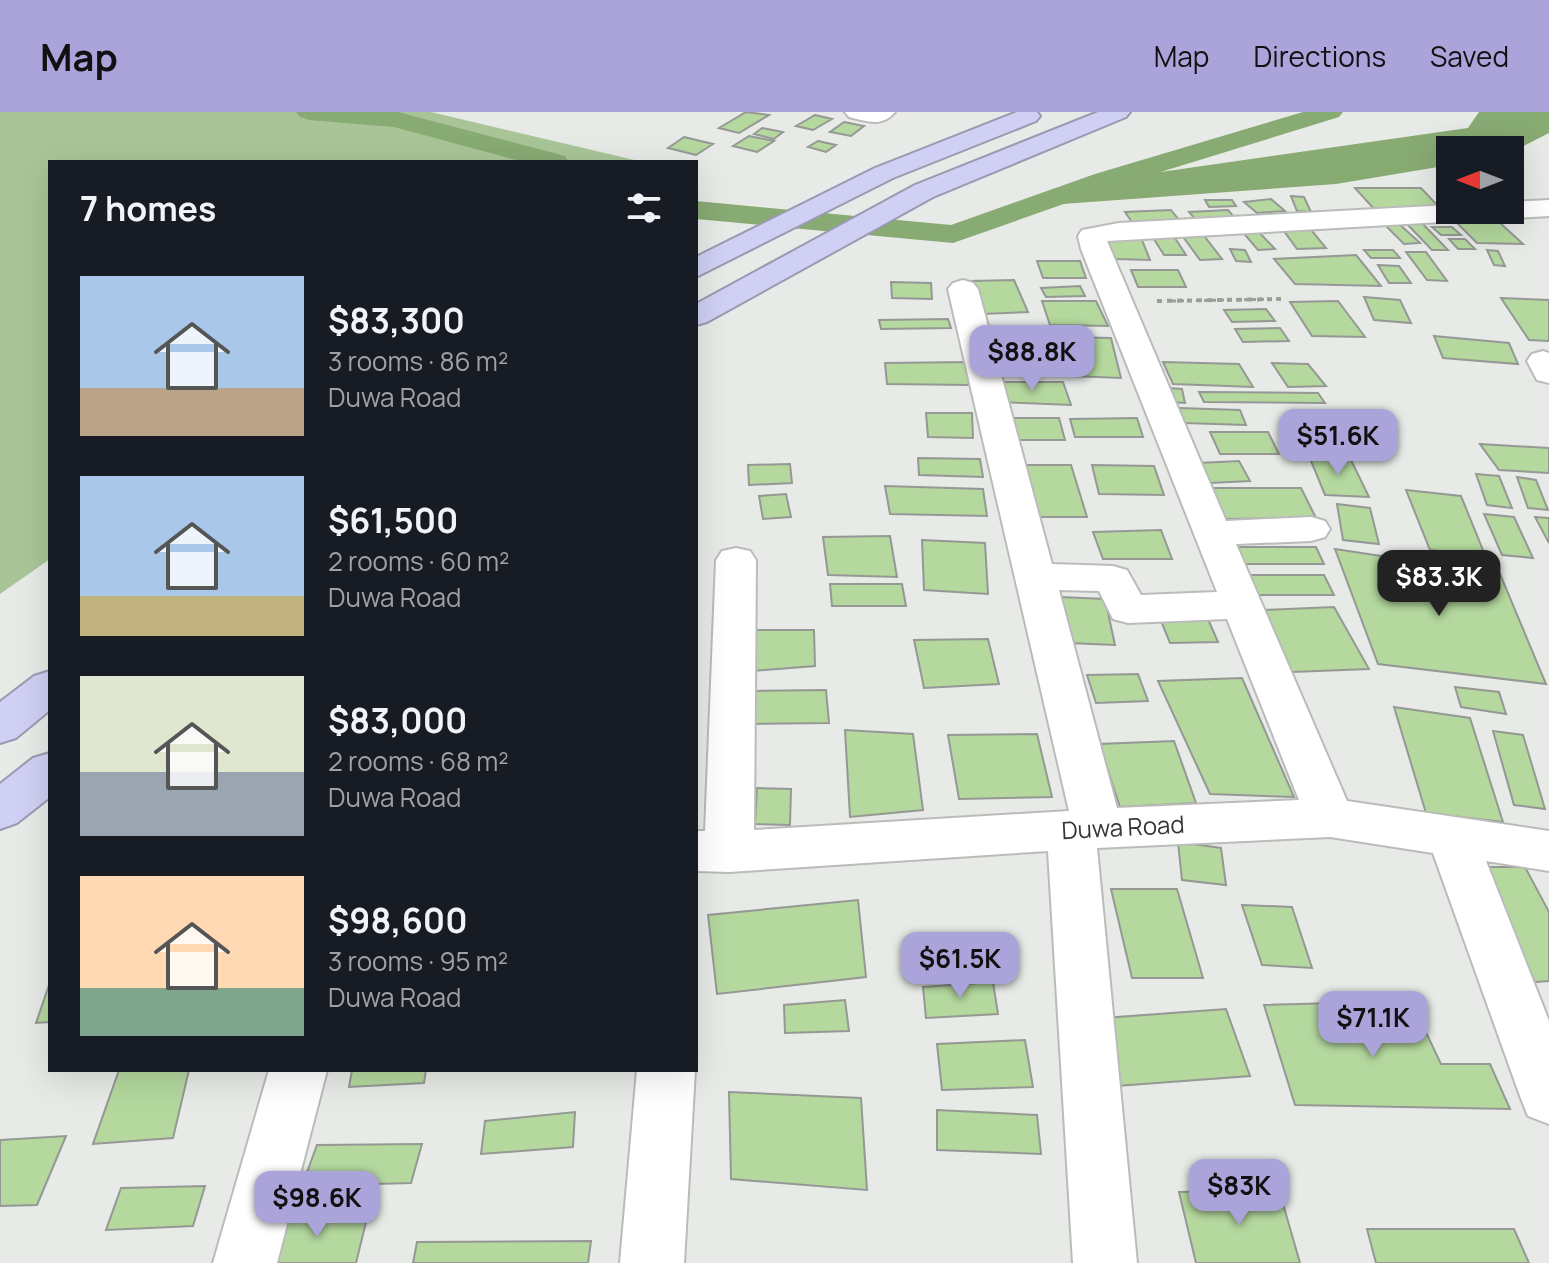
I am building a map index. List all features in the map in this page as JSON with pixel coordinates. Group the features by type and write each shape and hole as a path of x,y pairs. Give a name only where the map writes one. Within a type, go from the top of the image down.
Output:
{"highway":[{"path":"698,267 884,173 1039,112"},
{"path":"698,315 924,191 1118,112"},
{"path":"0,726 48,689"},
{"path":"0,810 48,773"}],"street":[{"path":"857,112 878,116 883,112"},
{"path":"1330,818 1092,236 1119,231 1549,208"},
{"path":"963,289 1035,576 1085,829 1105,1263"},
{"path":"1212,533 1311,529"},
{"path":"712,852 736,560"},
{"path":"1035,576 1113,579 1128,609 1242,605"},
{"name":"Duwa Road","path":"712,852 1085,829 1330,818 1549,851"},
{"path":"1452,838 1549,1096"},
{"path":"245,1263 297,1072"},
{"path":"652,1263 666,1072"}],"path":[{"path":"1116,301 1281,299"}],"shaded area":[{"path":"0,112 431,112 635,160 48,160 48,560 0,594"},
{"path":"1479,112 1549,112 1549,133 1524,146 1524,136 1436,136 1436,167 1336,184 1049,205 1105,180 1468,128"}],"building":[{"path":"746,112 769,115 739,133 719,128"},
{"path":"815,115 832,119 813,130 796,126"},
{"path":"844,122 864,126 851,136 830,132"},
{"path":"762,128 783,132 774,139 754,134"},
{"path":"749,136 774,141 757,152 733,146"},
{"path":"684,137 713,144 696,155 668,148"},
{"path":"818,141 836,145 826,152 808,147"},
{"path":"1355,188 1421,188 1436,204 1436,207 1374,209"},
{"path":"1291,196 1304,197 1311,212 1297,211"},
{"path":"1271,199 1285,211 1257,213 1244,202"},
{"path":"1205,200 1232,200 1236,206 1209,207"},
{"path":"1171,210 1179,220 1132,222 1125,212"},
{"path":"1228,210 1234,217 1195,219 1189,212"},
{"path":"1420,221 1448,250 1432,250 1405,222"},
{"path":"1383,223 1398,223 1420,243 1404,244"},
{"path":"1458,224 1501,224 1523,244 1477,243"},
{"path":"1308,226 1326,248 1297,249 1281,227"},
{"path":"1432,227 1452,227 1461,235 1441,235"},
{"path":"1240,229 1256,229 1275,249 1258,250"},
{"path":"1202,233 1222,259 1200,260 1181,234"},
{"path":"1173,235 1186,255 1164,255 1152,236"},
{"path":"1449,239 1465,239 1475,249 1458,249"},
{"path":"1107,240 1142,240 1150,260 1115,259"},
{"path":"1230,249 1245,250 1251,262 1236,261"},
{"path":"1364,250 1393,250 1400,258 1371,258"},
{"path":"1487,250 1498,251 1505,266 1494,265"},
{"path":"1406,252 1426,252 1447,281 1427,280"},
{"path":"1356,255 1381,286 1295,284 1274,259"},
{"path":"1037,261 1080,261 1086,278 1043,278"},
{"path":"1378,265 1399,266 1411,283 1389,283"},
{"path":"1131,270 1178,270 1186,287 1138,287"},
{"path":"1014,280 1028,312 983,314 971,281"},
{"path":"891,282 931,283 932,299 892,298"},
{"path":"1080,286 1085,296 1046,297 1041,288"},
{"path":"1364,297 1400,300 1411,323 1374,320"},
{"path":"1501,298 1549,300 1549,341 1529,340"},
{"path":"1042,301 1096,301 1108,326 1050,325"},
{"path":"1338,301 1365,337 1312,336 1290,302"},
{"path":"1266,309 1275,321 1232,322 1224,310"},
{"path":"948,319 951,328 881,329 879,320"},
{"path":"1280,328 1289,341 1243,342 1235,329"},
{"path":"1434,336 1509,343 1518,364 1443,358"},
{"path":"1063,337 1111,338 1121,378 1071,376"},
{"path":"988,348 1038,349 1043,368 992,367"},
{"path":"968,362 969,385 887,384 885,363"},
{"path":"1163,362 1239,364 1253,387 1173,384"},
{"path":"1272,363 1308,364 1326,386 1288,387"},
{"path":"994,382 1063,382 1071,405 997,402"},
{"path":"1168,388 1182,389 1185,403 1170,402"},
{"path":"1199,392 1318,393 1325,403 1204,402"},
{"path":"1179,408 1240,410 1246,425 1184,423"},
{"path":"926,413 972,413 973,438 928,437"},
{"path":"1006,418 1059,418 1065,440 1011,440"},
{"path":"1137,418 1143,437 1075,437 1070,419"},
{"path":"1210,432 1268,432 1279,454 1220,454"},
{"path":"1344,432 1356,450 1296,451 1285,433"},
{"path":"1480,444 1549,448 1549,473 1499,470"},
{"path":"1309,456 1350,458 1369,497 1325,495"},
{"path":"918,458 980,459 983,477 919,475"},
{"path":"1239,461 1250,481 1210,483 1199,463"},
{"path":"790,464 792,483 749,485 748,465"},
{"path":"1016,465 1071,465 1087,517 1029,517"},
{"path":"1092,465 1154,466 1164,495 1099,494"},
{"path":"1476,474 1499,476 1512,508 1487,505"},
{"path":"1517,477 1536,480 1548,510 1528,508"},
{"path":"885,486 983,489 987,516 890,514"},
{"path":"1207,488 1301,488 1316,518 1220,519"},
{"path":"1406,490 1461,496 1485,555 1430,550"},
{"path":"786,494 791,517 763,519 759,496"},
{"path":"1337,504 1370,508 1379,544 1343,540"},
{"path":"1484,514 1514,517 1533,558 1502,555"},
{"path":"1535,517 1549,518 1549,543"},
{"path":"1161,530 1172,559 1103,559 1093,532"},
{"path":"890,536 897,577 828,575 823,537"},
{"path":"922,540 985,543 988,594 924,590"},
{"path":"1238,547 1316,547 1324,564 1245,564"},
{"path":"1335,549 1500,574 1546,684 1378,664"},
{"path":"1247,575 1324,575 1334,595 1255,595"},
{"path":"830,584 902,584 906,606 832,606"},
{"path":"1060,597 1105,599 1115,645 1068,643"},
{"path":"1334,607 1369,669 1292,672 1262,610"},
{"path":"1208,619 1218,642 1170,643 1161,621"},
{"path":"756,630 814,630 815,666 753,671"},
{"path":"988,639 999,684 924,688 914,640"},
{"path":"1138,674 1148,701 1096,703 1087,675"},
{"path":"1242,678 1294,797 1210,794 1158,681"},
{"path":"1455,687 1499,692 1506,714 1461,707"},
{"path":"826,690 829,723 752,724 752,691"},
{"path":"1394,707 1470,718 1503,822 1426,813"},
{"path":"845,730 913,734 923,810 850,817"},
{"path":"1493,731 1523,735 1545,809 1514,805"},
{"path":"1037,734 1052,797 959,799 948,735"},
{"path":"1174,741 1196,803 1120,807 1099,744"},
{"path":"757,788 791,789 790,825 755,824"},
{"path":"1178,842 1221,848 1226,885 1182,880"},
{"path":"1480,867 1525,867 1549,912 1549,981 1535,982"},
{"path":"1111,889 1177,889 1203,978 1132,978"},
{"path":"858,900 866,977 717,994 708,915"},
{"path":"1242,905 1292,907 1312,968 1262,965"},
{"path":"993,982 998,1014 926,1018 923,987"},
{"path":"48,988 48,1022 36,1023"},
{"path":"845,1000 849,1031 785,1033 784,1005"},
{"path":"1411,1001 1441,1064 1490,1064 1510,1109 1295,1105 1264,1005"},
{"path":"1226,1009 1250,1076 1117,1086 1104,1018"},
{"path":"1025,1040 1033,1087 942,1090 937,1044"},
{"path":"118,1072 189,1072 173,1138 93,1144"},
{"path":"352,1072 426,1072 424,1083 349,1087"},
{"path":"729,1092 861,1098 867,1190 731,1179"},
{"path":"937,1110 1037,1115 1041,1154 937,1150"},
{"path":"575,1112 573,1147 481,1154 485,1121"},
{"path":"66,1136 37,1205 0,1206 0,1140"},
{"path":"422,1144 411,1183 302,1186 317,1145"},
{"path":"205,1186 193,1226 106,1230 121,1188"},
{"path":"1279,1190 1300,1263 1196,1263 1179,1192"},
{"path":"368,1214 356,1263 266,1263 277,1218"},
{"path":"1367,1229 1514,1229 1529,1263 1376,1263"},
{"path":"591,1241 588,1263 413,1263 417,1242"}],"waterway":[{"path":"309,112 395,119 548,160"},
{"path":"698,210 953,234 1105,180 1330,112"}]}
